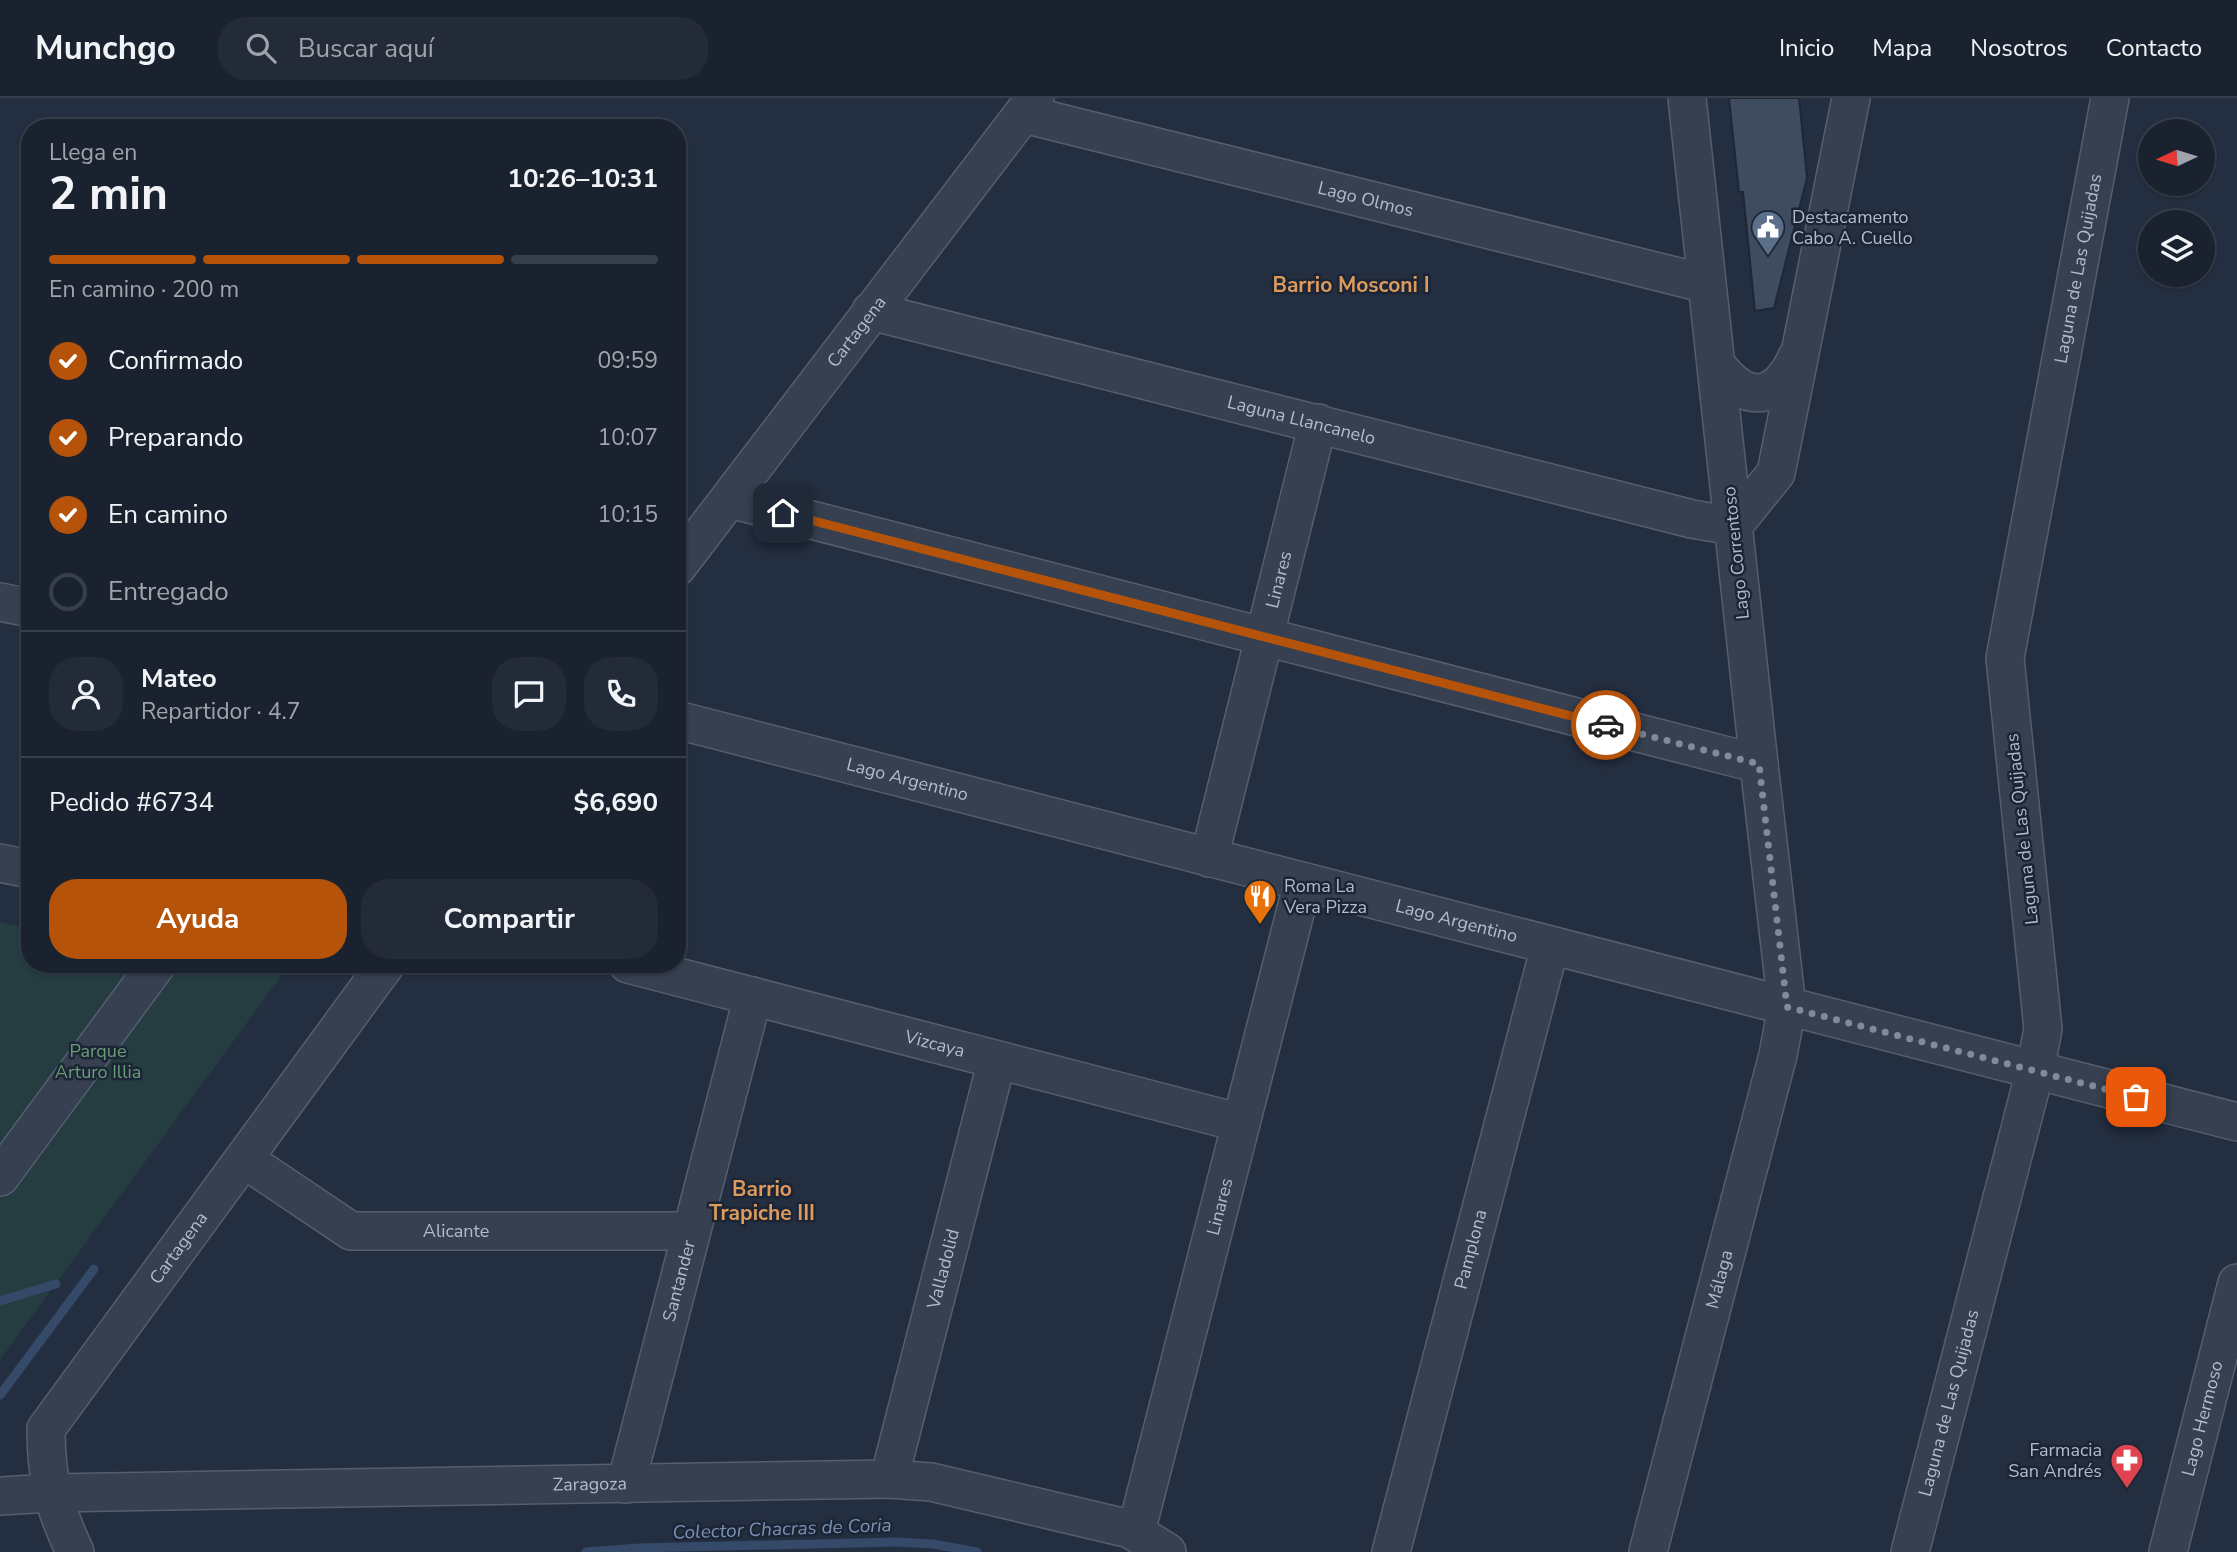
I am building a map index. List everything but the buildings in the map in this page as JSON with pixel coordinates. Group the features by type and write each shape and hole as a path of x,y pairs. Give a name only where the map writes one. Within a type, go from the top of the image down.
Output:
{"street":[{"name":"Lago Correntoso","path":"1688,98 1787,1007"},
{"path":"1733,526 1776,473 1852,98"},
{"name":"Laguna de Las Quijadas","path":"1910,1552 2035,1071 2043,1028 2005,658 2110,98"},
{"name":"Lago Olmos","path":"1030,106 1707,284"},
{"name":"Cartagena","path":"686,555 1030,106"},
{"name":"Laguna Llancanelo","path":"871,312 1692,519 1733,526"},
{"path":"1716,364 1731,383 1742,390 1758,394 1770,391 1788,376 1802,345"},
{"name":"Linares","path":"1209,858 1318,423"},
{"path":"730,499 1759,764"},
{"path":"0,602 21,606"},
{"name":"Lago Argentino","path":"686,722 2237,1122"},
{"path":"0,863 21,867"},
{"name":"Linares","path":"1136,1532 1303,882"},
{"name":"Pamplona","path":"1391,1552 1550,946"},
{"path":"0,1177 150,973"},
{"name":"Cartagena","path":"75,1552 51,1493 46,1465 46,1429 379,973"},
{"name":"Vizcaya","path":"663,973 1241,1123"},
{"name":"Santander","path":"626,1484 753,996"},
{"name":"Málaga","path":"1648,1552 1779,1055 1787,1007"},
{"name":"Valladolid","path":"889,1479 997,1060"},
{"name":"Alicante","path":"244,1159 351,1231 691,1231"},
{"name":"Lago Hermoso","path":"2168,1552 2226,1374 2237,1283"},
{"name":"Zaragoza","path":"0,1496 889,1479 932,1482 1136,1532 1167,1552"}],"green space":[{"name":"Parque Arturo Illia","path":"0,922 21,927 21,973 283,973 0,1360"}],"waterway":[{"path":"0,1395 94,1269"},
{"path":"0,1301 56,1284"},
{"name":"Colector Chacras de Coria","path":"586,1552 638,1548 897,1542 933,1544 977,1552"}],"way so far":[{"path":"1606,725 1759,764 1787,1007 2136,1097"}],"place":[{"name":"Destacamento Cabo A. Cuello","path":"1768,257"},
{"name":"Roma La Vera Pizza","path":"1260,926"},
{"name":"Farmacia San Andrés","path":"2127,1490"}],"district":[{"name":"Barrio Mosconi I","path":"1351,285"},
{"name":"Barrio Trapiche III","path":"762,1201"}],"route":[{"path":"783,513 1606,725"}]}
